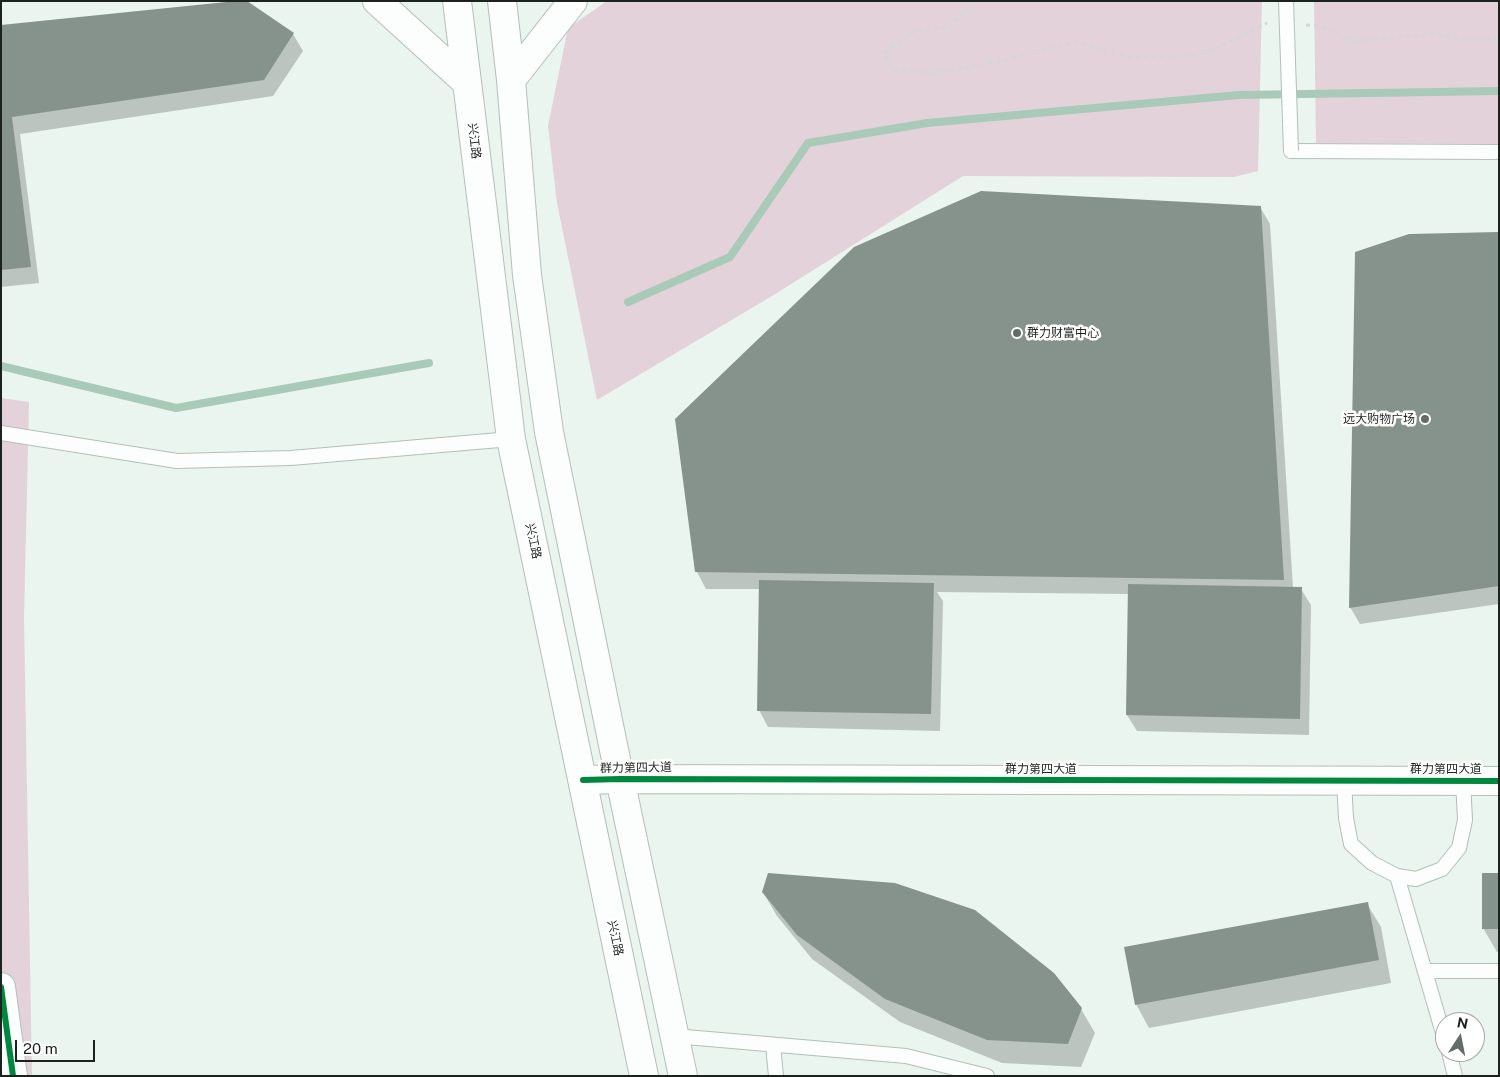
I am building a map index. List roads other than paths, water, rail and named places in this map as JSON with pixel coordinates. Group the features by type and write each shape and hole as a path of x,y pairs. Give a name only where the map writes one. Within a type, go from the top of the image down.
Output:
{"main road":[{"path":"377,1 466,82"},
{"name":"兴江路","path":"457,1 511,439 644,1076"},
{"path":"502,1 511,80 527,275 549,432 683,1076"},
{"path":"511,80 573,1"},
{"name":"群力第四大道","path":"583,780 1499,781"},
{"path":"1,987 13,1076"}],"lane":[{"path":"1286,1 1291,151 1499,152"},
{"path":"1,433 177,461 291,458 511,439"},
{"path":"1344,780 1346,818 1351,844 1372,863 1397,876 1416,879 1442,869 1459,848 1465,820 1464,781"},
{"path":"1397,876 1437,1012"},
{"path":"1425,971 1499,971"},
{"path":"674,1036 906,1056 988,1076"},
{"path":"773,1045 776,1076"},
{"path":"1451,1062 1456,1076"}],"waterway":[{"path":"628,302 730,257 808,143 927,123 1239,95 1499,91"},
{"path":"1,366 176,408 429,363"}],"place":[{"name":"群力财富中心","path":"1017,333"},
{"name":"远大购物广场","path":"1425,419"}]}
